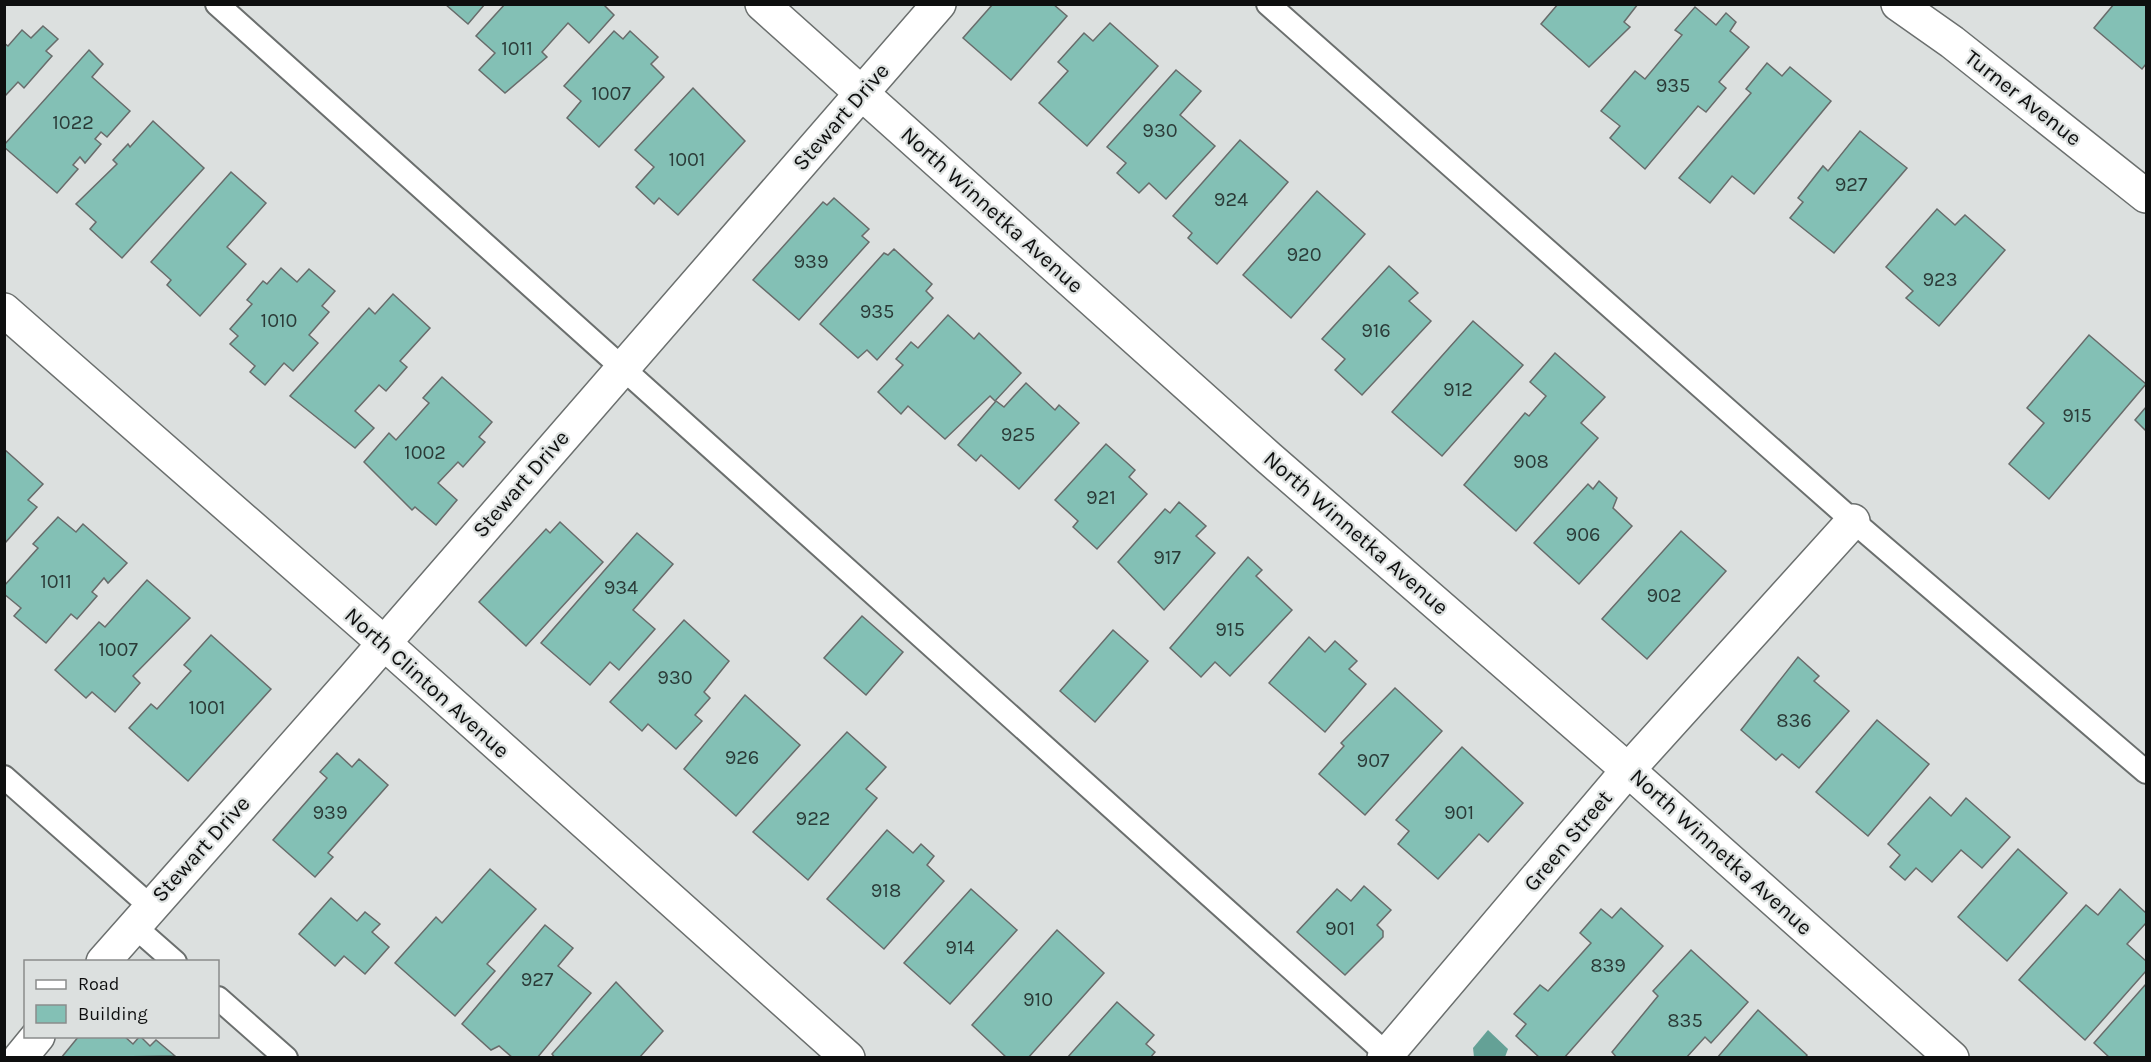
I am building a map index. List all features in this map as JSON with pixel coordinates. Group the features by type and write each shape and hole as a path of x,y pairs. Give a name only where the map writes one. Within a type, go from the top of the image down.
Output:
{"street":[{"name":"North Winnetka Avenue","path":"762,4 1269,458 1629,770 1952,1058"},
{"name":"Stewart Drive","path":"105,960 384,643 622,366 939,4"},
{"name":"Turner Avenue","path":"1898,4 1952,42 2146,196"},
{"name":"North Clinton Avenue","path":"4,310 384,643 848,1058"},
{"name":"Green Street","path":"1387,1056 1629,770 1853,521"},
{"path":"20,1058 36,1038"}],"lane":[{"path":"217,4 1387,1056"},
{"path":"1268,4 1853,521 2146,772"},
{"path":"4,777 142,916 174,960"},
{"path":"219,999 286,1058"}],"shaded area":[{"path":"1488,1030 1508,1049 1505,1057 1474,1057 1473,1048"}],"building":[{"path":"445,4 485,4 468,24"},
{"path":"505,4 603,4 614,15 589,43 568,23 542,52 547,57 505,93 479,70 495,53 476,36"},
{"path":"993,4 1053,4 1067,16 1011,80 963,38"},
{"path":"1558,4 1638,4 1624,22 1630,27 1589,67 1541,24"},
{"path":"2114,4 2146,4 2146,64 2142,69 2094,28"},
{"path":"1695,7 1716,25 1726,13 1736,22 1730,31 1749,47 1719,82 1726,88 1706,112 1698,106 1645,169 1610,138 1620,126 1601,111 1635,71 1645,79 1682,35 1675,30"},
{"path":"1110,23 1158,66 1087,146 1039,103 1068,71 1058,62 1084,33 1093,41"},
{"path":"43,26 58,39 46,51 52,56 24,88 18,82 4,97 4,43 8,46 22,30 31,38"},
{"path":"614,31 623,39 630,31 658,57 651,64 664,77 599,147 567,118 581,101 564,86"},
{"path":"89,50 103,64 92,77 130,111 107,137 101,132 95,139 101,144 85,163 80,157 73,165 78,169 57,193 4,145"},
{"path":"1767,63 1782,76 1790,67 1831,101 1754,194 1732,176 1710,203 1679,178 1751,93 1746,89"},
{"path":"1176,70 1201,91 1180,115 1215,146 1166,199 1149,183 1139,193 1117,173 1126,163 1107,147"},
{"path":"693,88 745,141 678,215 659,198 654,204 636,187 654,167 635,150"},
{"path":"153,121 204,168 122,258 90,229 96,222 76,204 117,164 113,160 128,144 130,147"},
{"path":"1860,131 1907,168 1834,253 1790,218 1803,202 1798,198 1823,166 1828,171"},
{"path":"1240,140 1288,182 1217,264 1188,238 1192,233 1173,216"},
{"path":"231,172 266,203 227,247 246,264 200,316 167,285 171,280 151,262"},
{"path":"1317,191 1365,234 1291,318 1243,275"},
{"path":"834,198 869,229 862,236 869,242 799,320 753,280 823,202 827,205"},
{"path":"1937,209 1955,225 1965,215 2005,250 1939,326 1906,298 1913,291 1886,267"},
{"path":"894,249 932,284 926,291 933,298 877,360 867,350 858,358 820,324 884,253 888,255"},
{"path":"1389,266 1418,293 1409,301 1431,321 1362,395 1335,370 1345,359 1322,339"},
{"path":"281,268 297,282 309,269 335,291 322,306 329,312 309,335 318,343 293,371 284,363 265,385 250,372 255,366 230,344 238,336 230,329 252,304 247,300 263,281 267,284"},
{"path":"393,294 430,328 400,361 407,367 386,391 379,385 355,411 374,428 355,448 290,396 369,308 375,314"},
{"path":"948,315 974,339 979,333 1021,373 995,401 990,396 945,439 908,406 901,414 878,392 903,365 896,359 911,342 918,348"},
{"path":"1473,321 1523,365 1442,456 1392,412"},
{"path":"2089,335 2146,384 2049,499 2009,464 2044,423 2027,408"},
{"path":"1555,353 1605,397 1581,423 1598,438 1516,531 1464,485 1525,413 1529,416 1546,396 1530,382"},
{"path":"442,377 492,422 479,437 485,442 463,467 458,462 438,483 457,500 436,525 415,507 412,510 364,462 389,433 396,440 429,403 423,398"},
{"path":"1026,383 1055,410 1059,405 1079,423 1019,489 981,455 976,461 958,445 996,401 1004,407"},
{"path":"2146,407 2146,431 2135,420"},
{"path":"1106,444 1135,470 1129,477 1147,494 1097,549 1073,527 1078,521 1055,500"},
{"path":"4,449 43,484 28,500 37,507 5,543"},
{"path":"1599,481 1617,498 1613,508 1632,526 1579,584 1534,543 1588,484 1593,489"},
{"path":"1179,502 1206,526 1196,536 1215,553 1164,610 1118,562 1165,509 1170,513"},
{"path":"58,517 76,532 83,524 127,563 108,583 104,578 92,592 97,596 77,619 71,614 46,643 14,616 21,608 4,594 4,586 38,548 33,544"},
{"path":"560,522 603,562 526,646 479,602 546,529 550,533"},
{"path":"1681,531 1726,571 1647,659 1602,619"},
{"path":"637,533 673,564 633,610 655,629 619,670 610,662 590,685 541,643"},
{"path":"1248,557 1262,570 1256,576 1292,610 1230,676 1215,662 1201,677 1170,648"},
{"path":"147,580 190,618 133,676 140,683 115,712 92,692 86,698 55,670 99,622 105,627"},
{"path":"862,616 903,652 866,695 824,658"},
{"path":"684,620 729,661 704,692 710,698 695,715 702,721 676,749 648,724 642,731 610,702"},
{"path":"1113,630 1148,661 1095,722 1060,691"},
{"path":"211,635 271,689 188,781 129,728 151,704 157,709 191,671 184,665"},
{"path":"1309,637 1325,652 1335,641 1357,661 1349,669 1366,684 1325,732 1269,683"},
{"path":"1798,657 1819,676 1814,681 1849,711 1799,768 1782,754 1776,760 1741,730"},
{"path":"1395,688 1442,731 1365,815 1319,774 1344,746 1341,743"},
{"path":"745,695 800,745 736,816 684,769"},
{"path":"1877,720 1929,764 1868,836 1816,792"},
{"path":"847,732 886,767 866,789 877,798 808,880 753,832"},
{"path":"1462,747 1523,803 1488,842 1479,834 1438,879 1398,844 1409,831 1396,820"},
{"path":"337,753 352,767 359,759 388,785 328,853 333,857 315,877 273,840 327,778 320,772"},
{"path":"1930,797 1951,816 1966,798 2010,837 1982,868 1961,850 1932,882 1916,868 1905,880 1890,867 1900,855 1888,844"},
{"path":"887,830 913,853 921,844 934,856 927,865 944,881 884,949 827,899"},
{"path":"2018,849 2067,893 2007,961 1958,917"},
{"path":"490,869 536,909 487,964 495,971 455,1016 395,963 436,917 442,923"},
{"path":"1364,886 1391,910 1377,925 1383,931 1383,937 1345,975 1297,932 1337,889 1351,901"},
{"path":"971,889 1017,930 950,1004 904,963"},
{"path":"2120,889 2146,913 2146,923 2127,944 2146,961 2146,971 2085,1040 2019,980 2086,905 2098,915"},
{"path":"331,898 357,921 365,912 380,924 372,932 389,947 365,974 344,956 335,966 299,934"},
{"path":"1621,908 1663,946 1564,1058 1540,1058 1516,1036 1526,1024 1514,1014 1540,985 1548,991 1591,943 1580,933 1601,909 1612,918"},
{"path":"545,925 573,948 558,966 591,993 537,1058 513,1058 499,1046 491,1050 462,1024"},
{"path":"1057,930 1104,973 1028,1058 1007,1058 972,1025"},
{"path":"1691,950 1748,1002 1711,1043 1705,1037 1686,1058 1617,1058 1612,1052 1658,996 1653,991"},
{"path":"616,982 663,1031 639,1058 555,1058 552,1054"},
{"path":"2146,984 2146,1058 2110,1058 2094,1043"},
{"path":"1117,1002 1154,1035 1146,1044 1155,1052 1150,1058 1067,1058"},
{"path":"1758,1010 1807,1055 1805,1058 1717,1058"},
{"path":"77,1038 126,1038 133,1044 138,1038 142,1038 150,1046 156,1040 175,1056 61,1058"}]}
